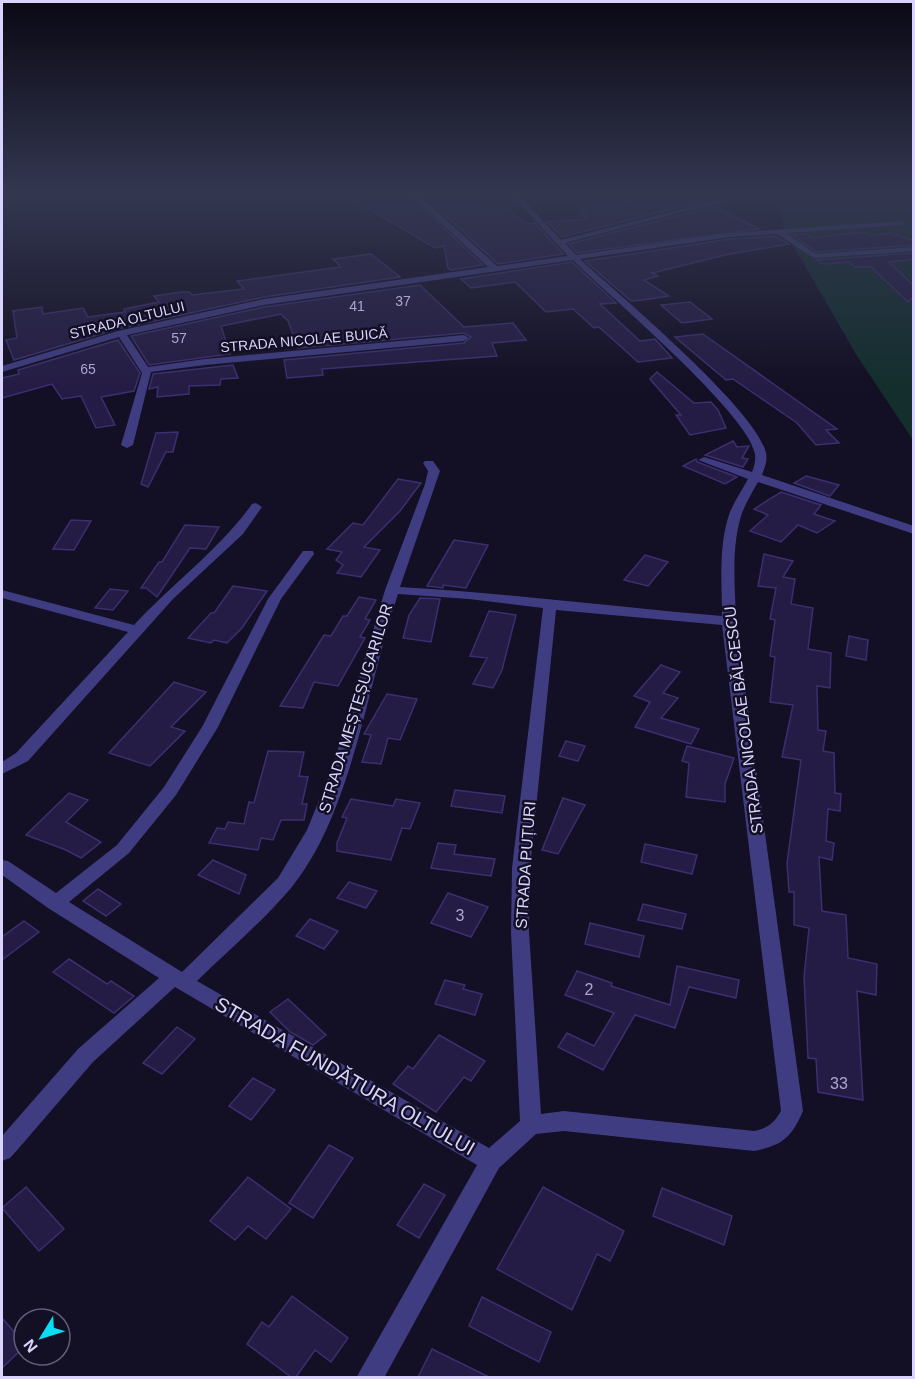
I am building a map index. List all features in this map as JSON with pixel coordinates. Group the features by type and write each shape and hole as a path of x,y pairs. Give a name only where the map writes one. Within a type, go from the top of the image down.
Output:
{"street":[{"path":"483,258 495,269"},
{"name":"STRADA OLTULUI","path":"2,369 121,333 264,302 573,258"},
{"name":"STRADA NICOLAE BĂLCESCU","path":"531,1125 564,1121 754,1142 772,1138 785,1127 792,1111 729,621 731,530 742,498 755,477 761,454 751,432 741,419 678,355 576,258"},
{"path":"121,333 142,367 147,370 127,445"},
{"name":"STRADA NICOLAE BUICĂ","path":"147,370 205,362 464,338"},
{"path":"704,460 914,530"},
{"name":"STRADA MEȘTEȘUGARILOR","path":"2,1151 24,1129 44,1100 90,1051 178,980 284,883 296,869 311,842 339,770 392,590 431,484 434,471 429,463"},
{"path":"2,769 22,756 168,596 239,531 256,507"},
{"path":"55,903 122,850 149,819 206,733 234,682 269,606 294,568 308,554"},
{"path":"392,590 470,595 550,605 729,621"},
{"path":"2,594 137,630"},
{"name":"STRADA PUȚURI","path":"531,1125 520,932 521,868 550,605"},
{"name":"STRADA FUNDĂTURA OLTULUI","path":"2,866 55,903 178,980 491,1161 531,1125"},
{"path":"369,1377 491,1161"}],"green space":[{"path":"801,258 913,258 913,440 857,356"}],"building":[{"path":"376,258 400,277 264,297 117,329 14,360 6,340 17,338 13,311 42,307 43,314 83,308 88,317 125,312 124,309 159,302 154,296 181,292 189,292 192,295 244,289 237,281 341,267 333,259"},
{"path":"446,258 476,258 483,265 451,270 448,268"},
{"path":"492,258 535,258 498,264"},
{"path":"602,258 711,258 652,273 658,276 644,280 669,296 631,301 585,261"},
{"path":"914,258 889,262 914,286 914,296 908,302 871,267 855,267 849,262 823,264 817,260"},
{"path":"572,262 616,303 600,304 640,341 655,339 672,358 638,362 599,327 594,328 573,309 546,312 515,282 471,288 461,279"},
{"path":"420,285 464,327 513,323 526,340 492,343 497,356 322,369 323,375 287,378 284,360 464,343 471,337 464,333 298,348 288,321 281,314 221,326 230,354 149,365 131,336 264,307"},
{"path":"690,302 712,319 682,323 661,305"},
{"path":"703,334 837,429 826,430 839,443 816,445 797,423 733,379 726,380 675,337"},
{"path":"118,340 140,373 134,391 101,397 115,425 96,428 81,396 62,399 52,384 2,398 2,378 19,374 18,370"},
{"path":"233,365 238,378 221,379 220,385 189,386 189,394 157,397 158,387 149,389 153,374"},
{"path":"657,372 694,403 711,402 718,410 726,428 690,435 676,415 681,415 650,379"},
{"path":"178,432 173,452 166,452 148,487 141,484 156,433"},
{"path":"733,441 737,447 749,446 742,458 748,459 743,467 705,455"},
{"path":"696,459 697,462 737,477 725,484 683,466"},
{"path":"806,476 839,485 830,496 794,483"},
{"path":"398,479 421,483 400,511 364,547 380,550 361,577 337,573 343,565 336,560 342,552 327,549 353,523 363,525"},
{"path":"781,492 821,505 814,514 835,521 817,533 798,525 781,542 750,531 768,515 754,509"},
{"path":"71,520 91,521 74,550 53,549"},
{"path":"185,525 219,527 206,549 190,548 157,597 146,588 141,588 159,562 162,562"},
{"path":"454,540 488,545 466,588 443,585 443,588 427,586"},
{"path":"764,554 793,561 783,577 795,579 791,604 813,608 808,649 831,653 830,688 817,686 818,730 826,731 823,751 834,753 835,793 841,794 840,811 828,809 826,841 834,843 832,860 819,857 822,911 846,915 848,958 877,964 876,995 857,991 863,1100 818,1092 816,1059 808,1058 804,977 809,928 794,925 794,892 789,892 787,863 801,760 782,757 793,705 770,702 775,657 770,656 775,620 770,619 776,588 758,586"},
{"path":"645,555 668,562 648,586 624,580"},
{"path":"233,586 267,591 242,628 227,643 214,640 211,643 188,638 211,613 214,613"},
{"path":"110,589 128,591 113,610 95,608"},
{"path":"359,597 376,600 365,619 370,620 360,637 365,638 338,686 314,682 303,708 280,706 324,635 331,636 343,616 347,616"},
{"path":"420,598 440,599 431,642 403,638 409,615"},
{"path":"489,611 516,615 502,670 493,688 473,684 487,658 470,656"},
{"path":"849,636 868,640 866,660 846,656"},
{"path":"661,665 680,672 663,693 678,698 661,718 699,729 691,744 635,727 650,702 634,696"},
{"path":"174,682 206,692 171,727 185,731 150,766 109,753"},
{"path":"387,694 417,699 400,740 388,738 381,764 362,762 371,735 364,734"},
{"path":"566,741 585,746 578,761 559,756"},
{"path":"687,746 734,758 725,784 725,802 686,797 689,763 682,761"},
{"path":"268,751 304,752 299,776 308,777 302,804 307,804 304,820 281,820 273,840 261,838 258,850 209,843 217,828 225,829 228,822 244,824 249,802 254,803"},
{"path":"455,790 505,796 502,813 451,806"},
{"path":"69,793 88,800 66,822 101,842 81,858 26,835"},
{"path":"563,798 585,805 558,854 542,850"},
{"path":"351,799 393,806 396,799 420,803 410,829 402,828 391,860 337,851 337,843 347,818 342,817"},
{"path":"438,843 456,845 454,854 495,859 491,876 431,868"},
{"path":"645,844 697,855 692,874 641,862"},
{"path":"213,860 246,875 239,894 198,875"},
{"path":"349,882 377,891 366,908 337,898"},
{"path":"98,889 121,904 106,916 83,901"},
{"path":"448,893 488,907 471,937 431,923"},
{"path":"643,904 686,914 682,929 638,920"},
{"path":"310,919 338,931 324,949 296,936"},
{"path":"24,921 39,932 2,960 2,937"},
{"path":"590,923 644,936 639,957 585,944"},
{"path":"69,959 107,984 111,981 134,996 114,1013 53,972"},
{"path":"677,966 739,980 736,998 689,987 675,1028 635,1015 603,1070 558,1047 567,1033 594,1046 614,1013 565,995 577,971 612,983 611,986 670,1005"},
{"path":"445,980 465,985 463,989 482,994 475,1015 435,1004"},
{"path":"288,999 326,1035 313,1045 290,1032 270,1012"},
{"path":"177,1027 195,1039 162,1074 143,1063"},
{"path":"439,1035 485,1061 471,1081 464,1077 436,1112 393,1084 408,1066 413,1069"},
{"path":"253,1078 275,1090 251,1120 229,1106"},
{"path":"329,1145 353,1158 313,1218 289,1203"},
{"path":"248,1177 291,1209 266,1239 248,1226 235,1240 210,1221"},
{"path":"424,1184 445,1195 419,1238 397,1225"},
{"path":"26,1187 64,1229 39,1251 2,1208"},
{"path":"543,1187 624,1231 610,1261 597,1254 572,1310 497,1269"},
{"path":"662,1188 732,1216 724,1245 653,1216"},
{"path":"292,1296 348,1338 331,1362 315,1350 296,1377 291,1377 247,1344 262,1322 269,1327"},
{"path":"482,1297 551,1332 539,1362 469,1326"},
{"path":"2,1318 12,1329 12,1358 2,1368"},
{"path":"432,1349 489,1377 418,1377"}]}
